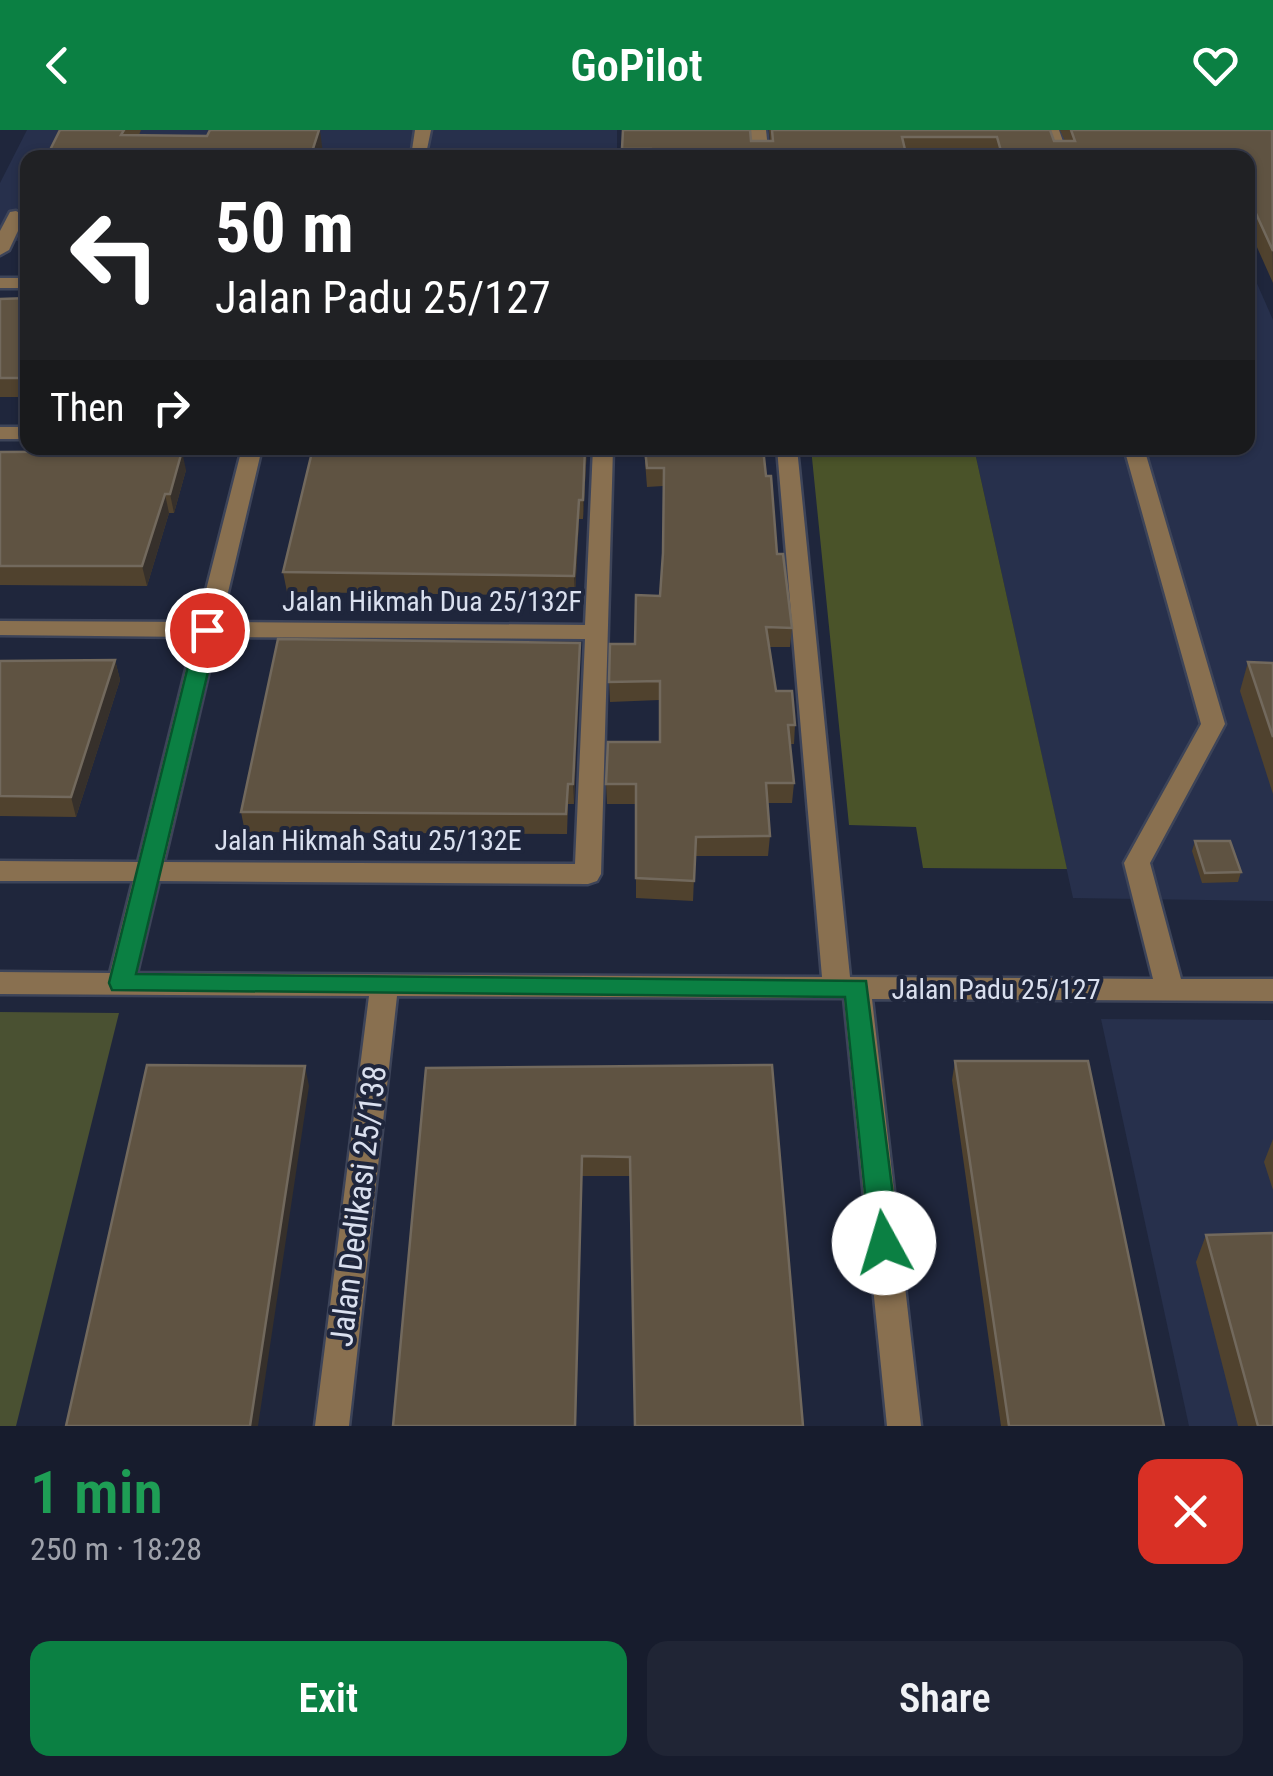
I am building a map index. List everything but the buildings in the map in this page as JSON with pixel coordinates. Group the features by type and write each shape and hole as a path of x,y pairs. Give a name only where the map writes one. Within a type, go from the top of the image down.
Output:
{"street":[{"path":"420,150 424,130"},
{"path":"0,250 16,216"},
{"path":"121,983 250,455"},
{"path":"596,632 603,455"},
{"path":"789,455 847,988 904,1426"},
{"path":"1136,455 1214,724 1137,863 1170,990"},
{"name":"Jalan Hikmah Dua 25/132F","path":"0,628 596,632"},
{"name":"Jalan Hikmah Satu 25/132E","path":"0,870 588,874 596,632"},
{"name":"Jalan Padu 25/127","path":"0,982 1273,990"},
{"name":"Jalan Dedikasi 25/138","path":"332,1426 384,985"}],"shaded area":[{"path":"27,130 617,130 617,150 20,150 20,241 0,241 0,183"},
{"path":"1255,279 1273,320 1273,901 1073,898 976,455 1255,455"},
{"path":"1101,1019 1273,1020 1273,1426 1189,1426"}],"green space":[{"path":"812,455 976,455 1067,869 923,868 916,827 849,825"},
{"path":"0,1012 119,1013 16,1426 0,1426"}],"route":[{"path":"207,630 121,983 857,988 884,1243"}]}
